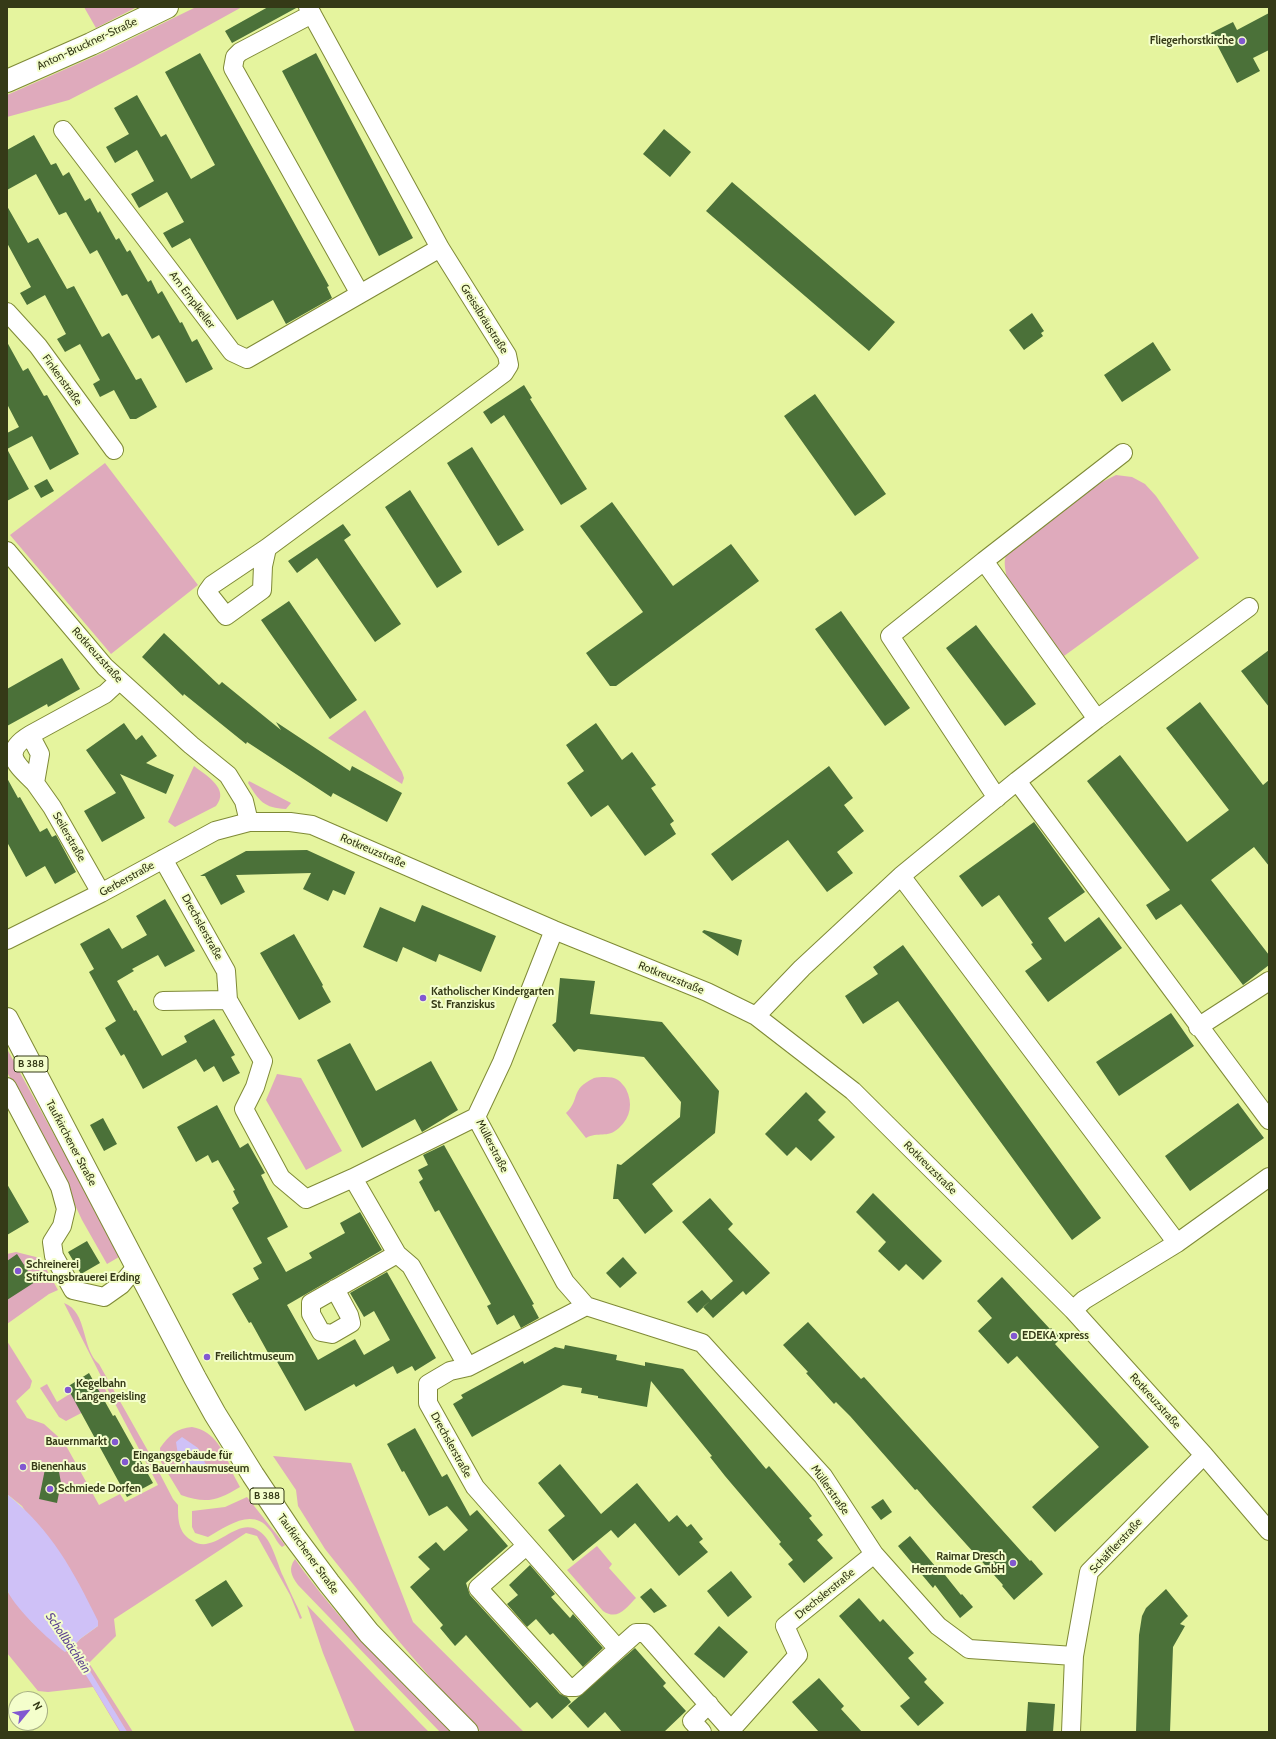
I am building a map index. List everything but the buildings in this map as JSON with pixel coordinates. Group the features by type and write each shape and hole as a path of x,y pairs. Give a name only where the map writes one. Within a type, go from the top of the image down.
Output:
{"main road":[{"name":"Anton-Bruckner-Straße","path":"7,80 91,44 167,7"},
{"name":"Taufkirchener Straße","path":"7,1019 215,1414 292,1535 369,1633 467,1732"}],"street":[{"name":"Greisslbräustraße","path":"267,548 504,373 510,362 508,355 440,248 310,10"},
{"path":"310,10 240,52 235,57 233,68 360,294"},
{"name":"Am Emplkeller","path":"64,130 232,352 247,359 440,248"},
{"name":"Finkenstraße","path":"7,312 38,346 114,450"},
{"path":"997,798 890,636 1123,452"},
{"name":"Rotkreuzstraße","path":"7,551 105,667 119,681 228,775 244,801 249,822 290,822 312,825 554,930 707,992 756,1016 853,1091 1073,1310 1204,1455 1269,1531"},
{"path":"984,561 1097,719"},
{"path":"756,1016 802,968 901,876 1017,781 1097,719 1249,607"},
{"name":"Seilerstraße","path":"101,893 52,807 35,783 19,768 13,758 14,748 18,742 105,694 119,681"},
{"path":"30,736 40,754 35,783"},
{"path":"1017,781 1198,1027 1269,1120"},
{"name":"Gerberstraße","path":"7,940 101,893 215,831 249,822"},
{"name":"Drechslerstraße","path":"163,859 226,971 228,1000 263,1061 255,1087 244,1109 281,1178 306,1199 353,1178 476,1117"},
{"path":"901,876 1177,1243"},
{"name":"Müllerstraße","path":"554,930 502,1062 476,1117 565,1282 586,1306 702,1343 823,1476 874,1554 938,1626 969,1649 1074,1656"},
{"path":"1198,1027 1269,981"},
{"path":"163,1001 228,1000"},
{"path":"7,1087 60,1187 66,1209 62,1226 52,1242 54,1256 73,1290 104,1297 121,1285 136,1266"},
{"path":"1073,1310 1084,1300 1177,1243 1269,1177"},
{"path":"353,1178 397,1254 411,1266 468,1367 586,1306"},
{"path":"335,1289 397,1254"},
{"name":"Drechslerstraße","path":"468,1367 450,1371 428,1384 428,1403 475,1487 618,1649"},
{"name":"Schäfflerstraße","path":"1071,1732 1074,1656 1088,1572 1204,1455"},
{"name":"Drechslerstraße","path":"526,1546 478,1588 568,1687 576,1687 636,1633 645,1633 709,1704 730,1731 798,1655 785,1626 874,1554"},
{"path":"702,1732 692,1722 709,1704"}],"shaded area":[{"path":"84,7 137,7 96,28"},
{"path":"196,7 242,7 135,66 69,100 7,117 7,95 102,53"},
{"path":"105,463 198,585 111,654 10,535"},
{"path":"1116,475 1132,477 1145,484 1156,496 1199,558 1064,656 1007,579 1005,563 1006,556 1015,543 1098,484"},
{"path":"365,710 402,772 404,778 402,784 328,738"},
{"path":"194,766 215,783 219,789 220,800 216,806 175,827 168,822"},
{"path":"249,781 291,803 286,809 267,805 255,795 248,783"},
{"path":"7,1049 113,1242 119,1257 107,1264 82,1220 58,1169 7,1072"},
{"path":"277,1074 301,1078 342,1151 306,1170 266,1100"},
{"path":"610,1077 619,1081 626,1089 630,1099 630,1110 623,1124 615,1131 586,1138 566,1113 581,1087 586,1082 594,1078"},
{"path":"16,1252 40,1258 58,1290 49,1294 7,1324 7,1254"},
{"path":"64,1303 72,1308 77,1314 93,1357 99,1364 173,1499 178,1505 179,1520 183,1533 191,1540 200,1544 209,1544 242,1528 250,1527 259,1531 271,1545 302,1618 300,1619 290,1595 257,1536 246,1533 114,1619 116,1636 89,1663 133,1732 120,1732 93,1687 48,1692 38,1691 7,1653 7,1591 32,1622 42,1630 73,1647 80,1639 98,1626 22,1506 7,1494 7,1341 32,1381 30,1388 16,1401 27,1418 44,1424 64,1442 99,1505 120,1494 125,1502 158,1485"},
{"path":"100,1380 110,1398 66,1421 59,1417 40,1388 47,1384 57,1402 87,1383 90,1386"},
{"path":"192,1427 207,1433 218,1443 240,1487 211,1500 198,1500 181,1495 161,1462 160,1448 174,1433 182,1429"},
{"path":"273,1456 351,1463 413,1622 524,1732 481,1732 452,1703 397,1639 325,1549 298,1506 296,1490"},
{"path":"247,1497 285,1545 282,1547 269,1529 262,1523 255,1520 247,1519 239,1521 208,1537 195,1533 192,1527 192,1511 225,1507"},
{"path":"597,1546 612,1564 609,1568 636,1598 625,1609 617,1614 608,1614 603,1611 567,1570"},
{"path":"295,1559 312,1583 369,1649 451,1732 440,1732 298,1585 291,1572"},
{"path":"307,1605 429,1732 355,1732 323,1653"}],"water":[{"path":"182,1437 198,1448 206,1465 196,1467 184,1465 178,1455 176,1442"},
{"path":"7,1494 37,1522 60,1552 80,1585 98,1621 98,1626 65,1652 26,1616 8,1592 6,1562"}],"waterway":[{"name":"Schollbächlein","path":"69,1642 124,1732"}],"place":[{"name":"Fliegerhorstkirche","path":"1242,41"},
{"name":"Katholischer Kindergarten St. Franziskus","path":"423,998"},
{"name":"Schreinerei Stiftungsbrauerei Erding","path":"18,1271"},
{"name":"EDEKA xpress","path":"1014,1336"},
{"name":"Freilichtmuseum","path":"207,1357"},
{"name":"Kegelbahn Langengeisling","path":"68,1390"},
{"name":"Bauernmarkt","path":"115,1442"},
{"name":"Eingangsgebäude für das Bauernhausmuseum","path":"125,1462"},
{"name":"Bienenhaus","path":"23,1467"},
{"name":"Schmiede Dorfen","path":"50,1489"},
{"name":"Raimar Dresch Herrenmode GmbH","path":"1013,1563"}]}
